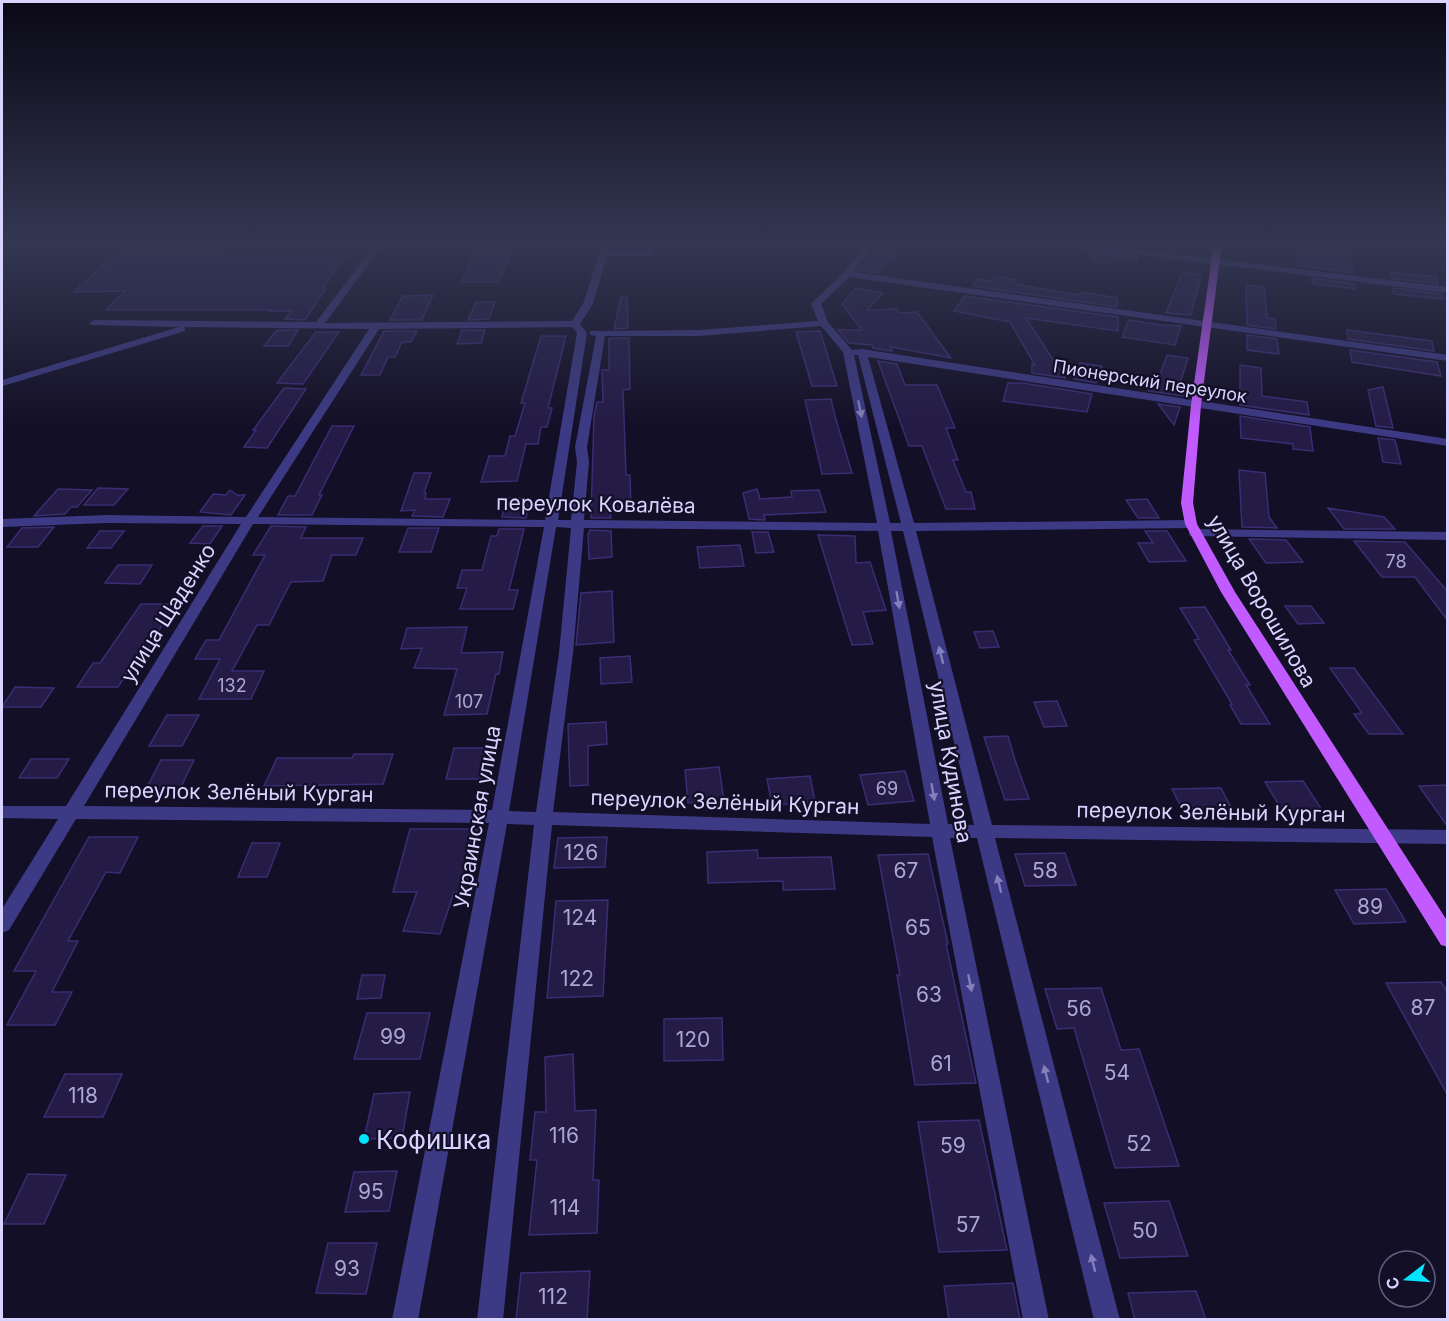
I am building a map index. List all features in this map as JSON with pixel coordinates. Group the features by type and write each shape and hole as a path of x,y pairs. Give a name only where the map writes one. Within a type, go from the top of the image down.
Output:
{"main road":[{"name":"улица Ворошилова","path":"1208,304 1187,503 1193,529 1313,729 1448,939"}],"street":[{"path":"318,326 335,304"},
{"path":"578,328 588,304"},
{"path":"94,323 578,328 601,333 699,333 824,323 816,304"},
{"path":"1055,304 1448,358"},
{"name":"улица Кудинова","path":"824,323 855,352 908,525 1107,1320"},
{"path":"2,383 197,324"},
{"name":"улица Щаденко","path":"2,925 249,521 376,326"},
{"name":"Украинская улица","path":"405,1320 500,817 552,523 578,328"},
{"path":"490,1320 544,818 566,653 579,523 583,462 581,447 601,333"},
{"name":"улица Кудинова","path":"855,352 884,527 940,831 1036,1320"},
{"name":"Пионерский переулок","path":"855,352 1448,443"},
{"name":"переулок Ковалёва","path":"2,523 106,519 884,527 908,525 1193,529 1448,536"},
{"name":"переулок Зелёный Курган","path":"2,812 500,817 985,832 1448,837"}],"building":[{"path":"112,304 316,304 305,320 285,319 292,311 106,310"},
{"path":"399,304 429,304 422,320 390,320"},
{"path":"475,304 494,304 489,319 468,320"},
{"path":"620,304 627,304 628,328 614,329"},
{"path":"842,304 873,304 867,310 897,309 899,313 917,312 951,358 891,347 892,351 873,348 872,345 849,343 838,330 862,330"},
{"path":"959,304 1021,304 1118,317 1118,331 1026,318 1065,378 1032,373 1032,364 1035,365 1010,322 954,311"},
{"path":"1094,304 1117,304 1117,307"},
{"path":"1170,304 1194,304 1191,315 1166,313"},
{"path":"1246,304 1266,304 1267,318 1275,319 1276,329 1247,325"},
{"path":"1129,320 1181,326 1175,345 1122,337"},
{"path":"277,330 298,330 288,346 264,346"},
{"path":"462,330 485,330 481,343 457,344"},
{"path":"1347,330 1432,341 1434,351 1348,339"},
{"path":"384,331 417,331 411,342 402,342 395,357 388,357 380,375 361,375"},
{"path":"820,331 837,386 812,386 796,332"},
{"path":"316,332 339,332 303,384 277,383"},
{"path":"1247,335 1277,339 1279,354 1247,350"},
{"path":"541,336 566,336 548,408 552,408 547,427 541,427 538,444 526,444 517,481 481,482 489,456 505,456 510,436 515,436 525,403 521,403"},
{"path":"629,338 630,389 623,390 626,475 630,475 631,509 610,510 611,518 591,518 594,416 597,402 603,402 602,370 609,370 609,339"},
{"path":"1350,350 1437,362 1441,376 1352,362"},
{"path":"1167,355 1188,358 1179,386 1186,387 1183,396 1149,391 1140,379 1157,382"},
{"path":"878,361 897,364 905,385 937,385 955,428 946,428 958,460 953,460 966,492 971,492 975,509 946,509 922,446 909,446"},
{"path":"1080,363 1102,366 1096,383 1074,379"},
{"path":"1240,365 1261,368 1262,396 1307,402 1309,415 1240,405"},
{"path":"1008,383 1023,383 1092,394 1087,412 1003,401"},
{"path":"1383,387 1393,428 1376,426 1368,390"},
{"path":"284,388 306,389 267,448 244,447 256,430 253,430"},
{"path":"831,399 852,473 822,474 805,400"},
{"path":"1158,404 1180,407 1174,425"},
{"path":"1240,416 1310,427 1313,451 1293,449 1293,444 1241,438"},
{"path":"332,426 354,426 319,495 322,495 312,515 278,515 288,496 295,496"},
{"path":"1378,438 1395,440 1401,464 1383,462"},
{"path":"1239,470 1265,473 1269,517 1277,528 1242,527"},
{"path":"414,473 431,473 424,493 426,493 425,499 450,499 443,517 412,516 415,510 401,511"},
{"path":"98,488 128,489 114,505 84,505"},
{"path":"58,489 92,490 77,507 71,507 65,514 34,516"},
{"path":"757,489 760,499 792,497 791,491 819,490 826,512 764,515 765,520 749,519 743,493"},
{"path":"230,490 237,495 245,495 231,515 200,512 213,494 226,495"},
{"path":"506,498 531,498 526,518 502,517"},
{"path":"1147,499 1159,518 1138,518 1126,500"},
{"path":"1328,508 1384,517 1395,529 1344,529"},
{"path":"203,526 222,526 210,544 190,543"},
{"path":"271,526 306,527 301,538 363,538 356,555 332,555 323,581 291,582 269,625 257,625 232,671 264,671 251,699 199,699 220,659 195,659 206,640 219,640 265,555 253,555"},
{"path":"54,527 38,547 7,547 22,528"},
{"path":"408,528 439,528 431,552 399,552"},
{"path":"499,529 524,529 509,590 518,590 513,609 460,609 467,588 457,588 462,570 482,570 491,536 497,536"},
{"path":"590,530 611,531 612,557 589,559 588,535"},
{"path":"100,531 124,531 111,548 87,548"},
{"path":"1145,531 1167,531 1186,561 1149,562 1138,543 1153,543"},
{"path":"752,532 768,532 774,552 756,553"},
{"path":"818,535 855,536 856,563 870,562 886,610 863,612 873,644 852,645"},
{"path":"1249,539 1286,540 1303,562 1266,563"},
{"path":"1354,541 1405,542 1448,592 1448,621 1415,577 1382,577"},
{"path":"740,545 744,566 700,568 697,547"},
{"path":"118,565 152,565 140,584 105,583"},
{"path":"612,591 614,642 576,645 581,593"},
{"path":"141,604 175,604 147,650 142,650 118,687 77,687 93,663 100,663"},
{"path":"1285,606 1311,606 1324,623 1298,624"},
{"path":"1205,607 1250,685 1246,685 1270,724 1241,724 1230,705 1232,704 1194,640 1199,639 1180,608"},
{"path":"467,627 461,653 503,652 499,674 496,674 487,714 444,715 457,669 414,668 422,648 401,649 407,628"},
{"path":"993,631 999,647 980,648 974,632"},
{"path":"630,656 632,682 601,684 600,658"},
{"path":"1330,668 1354,668 1403,734 1369,734 1354,714 1362,713"},
{"path":"15,687 54,688 41,707 2,707"},
{"path":"1057,701 1067,726 1044,727 1034,702"},
{"path":"167,715 199,715 182,746 149,746"},
{"path":"606,722 607,744 588,746 588,785 570,786 568,724"},
{"path":"1008,736 1029,799 1005,800 984,737"},
{"path":"454,748 493,748 486,779 446,779"},
{"path":"354,754 393,754 383,784 264,786 277,758 352,758"},
{"path":"31,759 69,759 57,778 19,778"},
{"path":"161,760 194,760 180,789 146,789"},
{"path":"719,767 724,801 688,803 685,770"},
{"path":"905,771 914,801 868,805 860,775"},
{"path":"810,776 815,802 772,805 767,779"},
{"path":"1303,781 1322,810 1283,812 1265,782"},
{"path":"1448,785 1448,827 1419,786"},
{"path":"1221,788 1232,809 1183,811 1172,789"},
{"path":"410,829 478,829 464,893 454,892 440,934 403,931 417,892 393,892"},
{"path":"89,837 138,837 120,873 106,872 68,941 78,941 52,992 72,992 55,1025 7,1025 36,971 14,971"},
{"path":"607,837 605,867 554,868 558,838"},
{"path":"252,843 280,843 267,877 238,877"},
{"path":"757,850 758,858 831,857 835,889 783,890 783,881 708,883 707,852"},
{"path":"1065,853 1076,885 1025,886 1015,854"},
{"path":"928,854 976,1083 915,1085 897,975 900,975 878,855"},
{"path":"1386,889 1406,922 1354,924 1335,890"},
{"path":"608,900 603,996 547,998 556,901"},
{"path":"362,975 385,975 381,998 357,999"},
{"path":"1441,982 1448,993 1448,1096 1386,983"},
{"path":"1101,988 1121,1050 1139,1049 1179,1166 1115,1168 1074,1028 1057,1029 1045,989"},
{"path":"367,1013 430,1013 420,1059 354,1059"},
{"path":"722,1018 723,1060 664,1061 664,1019"},
{"path":"573,1054 575,1111 596,1110 593,1180 599,1180 597,1233 529,1235 537,1160 530,1160 535,1112 546,1112 545,1057"},
{"path":"65,1074 122,1074 103,1117 44,1117"},
{"path":"410,1092 402,1138 364,1139 374,1094"},
{"path":"979,1120 1007,1250 939,1252 918,1122"},
{"path":"397,1171 389,1211 345,1212 354,1172"},
{"path":"28,1174 66,1175 44,1224 4,1224"},
{"path":"1169,1201 1188,1256 1120,1258 1104,1203"},
{"path":"328,1243 377,1243 366,1294 316,1293"},
{"path":"590,1271 587,1320 516,1320 521,1273"},
{"path":"1013,1283 1020,1320 949,1320 944,1286"},
{"path":"1196,1291 1206,1320 1135,1320 1128,1293"}],"place":[{"name":"Кофишка","path":"364,1139"}]}
